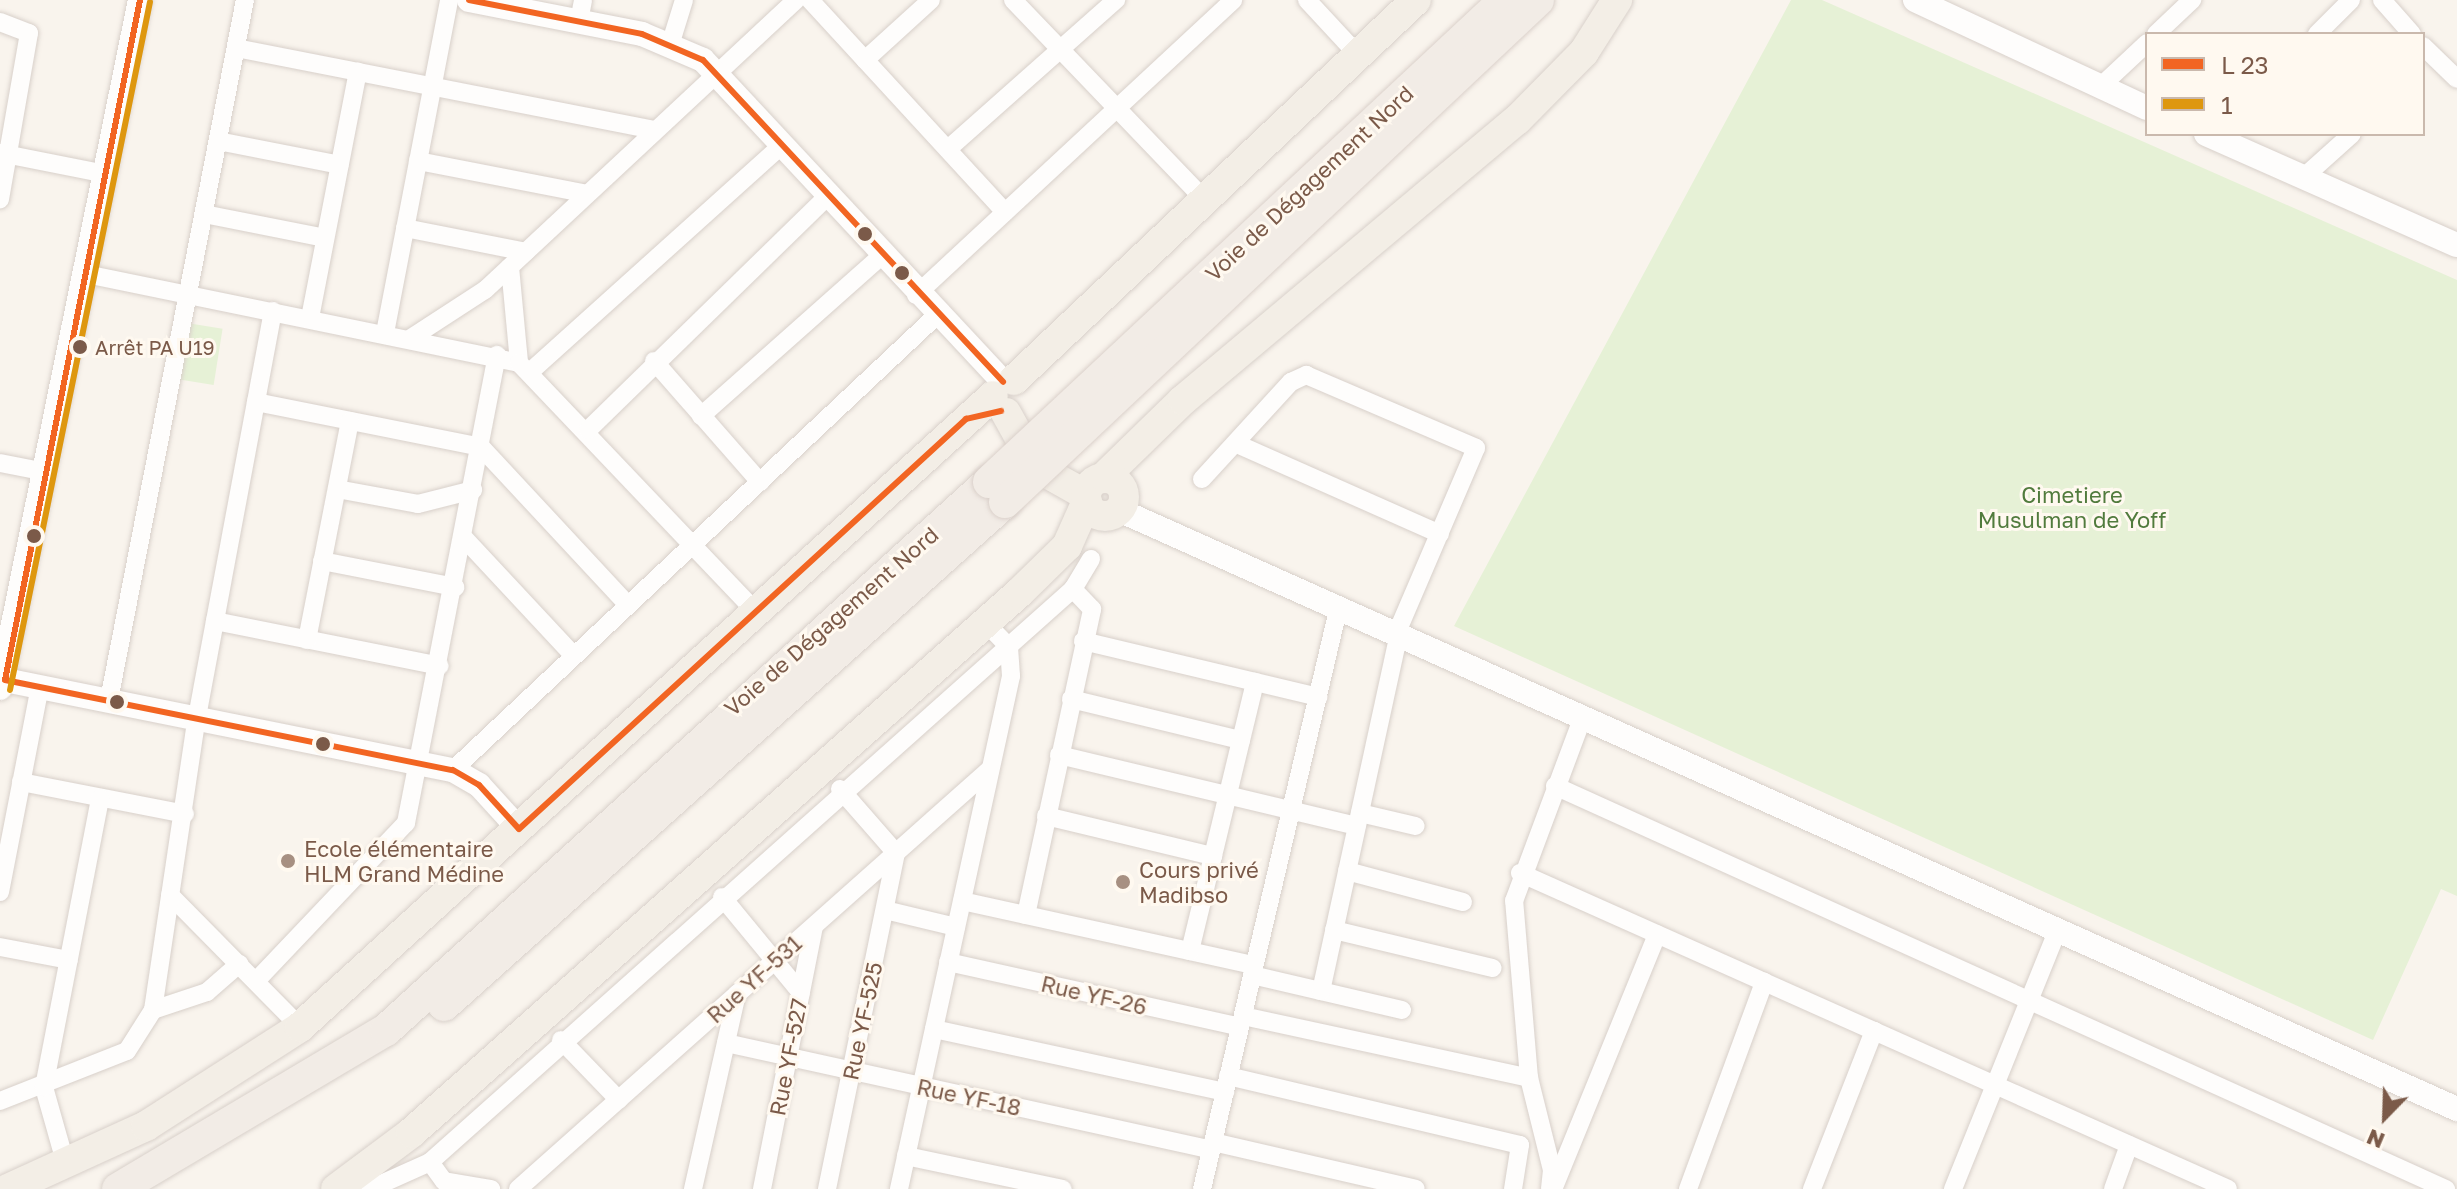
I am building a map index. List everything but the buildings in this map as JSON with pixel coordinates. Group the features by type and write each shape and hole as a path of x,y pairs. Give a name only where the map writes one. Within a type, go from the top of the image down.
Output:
{"highway":[{"name":"Voie de Dégagement Nord","path":"118,1189 386,1030 997,492 1505,0"},
{"name":"Voie de Dégagement Nord","path":"160,1189 400,1045 997,492 1538,0"}],"main road":[{"path":"8,1189 146,1126 300,1027 966,419 1009,398 1201,196 1416,0"},
{"path":"336,1189 411,1133 986,623 1083,547 1108,497 1143,446 1183,400 1517,120 1584,52 1617,0"},
{"path":"1009,398 1043,459 1108,497"}],"street":[{"path":"140,0 3,684 40,686 453,770 479,785 519,829"},
{"path":"109,700 245,0"},
{"path":"385,333 449,0"},
{"path":"671,42 684,0"},
{"path":"411,338 510,267 796,0"},
{"path":"810,0 1005,212"},
{"path":"865,60 931,0"},
{"path":"1013,0 1201,196"},
{"path":"948,149 1116,0"},
{"path":"916,295 1233,0"},
{"path":"1307,0 1357,54"},
{"path":"1915,0 2145,107"},
{"path":"2319,32 2351,0"},
{"path":"2382,0 2410,32"},
{"path":"483,1 581,11 671,42 718,75 1009,398"},
{"path":"2158,32 2185,2"},
{"path":"0,22 29,33 19,100 4,154 0,199"},
{"path":"2100,87 2145,45"},
{"path":"236,48 655,130"},
{"path":"2425,48 2457,79"},
{"path":"2425,73 2438,63"},
{"path":"310,318 358,72"},
{"path":"0,96 19,100"},
{"path":"2214,136 2457,245"},
{"path":"2304,177 2350,136"},
{"path":"218,141 340,165"},
{"path":"525,367 782,145"},
{"path":"4,154 106,174"},
{"path":"418,161 587,194"},
{"path":"588,430 654,361 828,196"},
{"path":"204,214 325,238"},
{"path":"405,228 526,252"},
{"path":"701,416 881,256"},
{"path":"510,267 525,367"},
{"path":"86,274 497,355 525,367 588,430 754,610"},
{"path":"0,1101 44,1087 127,1051 153,1010 185,814 197,717 273,311"},
{"path":"453,770 937,315"},
{"path":"256,981 401,837 423,762 497,355"},
{"path":"654,361 760,482"},
{"path":"1202,479 1291,382 1306,375 1476,448 1398,632 1321,991"},
{"path":"256,402 481,447 628,605"},
{"path":"307,640 350,421"},
{"path":"1237,444 1440,534"},
{"path":"0,463 46,472"},
{"path":"337,489 418,504 473,490"},
{"path":"1108,497 1339,606 2457,1109"},
{"path":"464,538 574,656"},
{"path":"370,1189 430,1162 840,789 1009,647 1073,589 1083,547"},
{"path":"322,561 455,587"},
{"path":"1026,915 1092,609 1073,589"},
{"path":"1202,1189 1339,606"},
{"path":"215,621 440,666"},
{"path":"899,1189 1011,676 1009,647 986,623"},
{"path":"1083,641 1318,697"},
{"path":"1190,951 1255,682"},
{"path":"1,882 40,686"},
{"path":"1071,699 1241,740"},
{"path":"1552,1189 1552,1170 1529,1078 1514,901 1520,873 1583,716"},
{"path":"1059,755 1291,811 1416,826"},
{"name":"Rue YF-531","path":"518,1189 990,769"},
{"path":"21,782 185,814"},
{"path":"1555,786 2446,1189"},
{"path":"840,789 896,853"},
{"path":"66,1165 44,1087 100,798"},
{"path":"1046,816 1213,856"},
{"name":"Rue YF-525","path":"827,1189 896,853"},
{"path":"1347,871 1463,902"},
{"path":"1520,873 2228,1189"},
{"path":"170,895 300,1027"},
{"path":"722,897 801,993"},
{"path":"962,901 1190,951 1321,991 1402,1010"},
{"path":"885,910 956,927"},
{"name":"Rue YF-527","path":"762,1189 814,926"},
{"path":"1953,1189 2058,929"},
{"path":"1334,930 1492,968"},
{"path":"1552,1189 1657,934"},
{"path":"0,947 69,960"},
{"name":"Rue YF-26","path":"948,962 1529,1078"},
{"path":"153,1010 207,992 239,964"},
{"path":"1688,1189 1764,982"},
{"path":"693,1189 737,994"},
{"path":"934,1029 1227,1084 1520,1145 1513,1189"},
{"path":"1812,1189 1874,1031"},
{"path":"561,1040 619,1100"},
{"name":"Rue YF-18","path":"726,1043 1416,1189"},
{"path":"2113,1189 2129,1145"},
{"path":"906,1156 1063,1189"},
{"path":"430,1162 444,1181 491,1189"}],"green space":[{"name":"Cimetiere Musulman de Yoff","path":"1791,0 1822,0 2457,280 2457,896 2441,889 2373,1040 1454,626"},
{"path":"187,323 223,329 214,385 178,379"}],"transit line":[{"path":"140,0 5,680 453,770 479,785 519,829 966,419 1001,411"},
{"path":"469,0 642,34 703,60 1003,382"},
{"name":"1","path":"10,690 150,2"}],"place":[{"name":"Arrêt PA U19","path":"80,347"},
{"name":"Ecole élémentaire HLM Grand Médine","path":"288,861"},
{"name":"Cours privé Madibso","path":"1123,882"}]}
